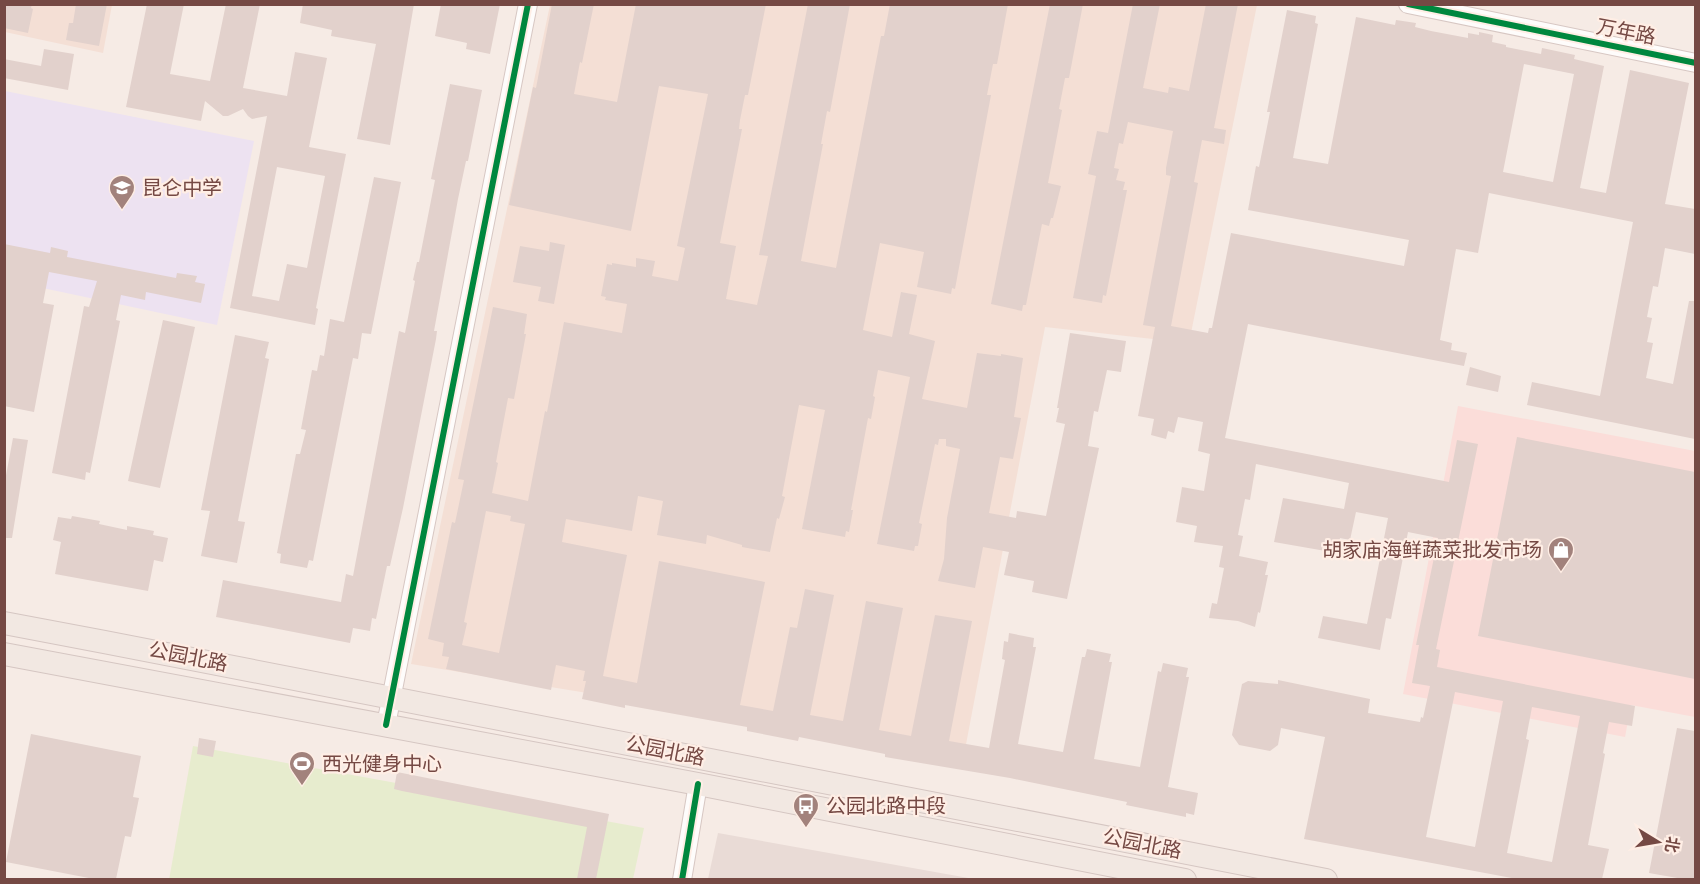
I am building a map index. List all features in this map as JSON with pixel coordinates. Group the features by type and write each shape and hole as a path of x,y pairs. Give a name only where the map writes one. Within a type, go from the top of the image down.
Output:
{"main road":[{"name":"公园北路","path":"4,623 392,696 726,764 1326,879"},
{"name":"公园北路","path":"4,654 698,784 1185,879"}],"street":[{"path":"386,725 528,4"},
{"name":"万年路","path":"1408,4 1695,63"},
{"path":"682,879 698,784"}],"shaded area":[{"path":"4,5 112,5 103,53 5,32"},
{"path":"550,5 1257,5 1189,343 1045,327 964,755 411,664"},
{"name":"昆仑中学","path":"5,91 254,141 217,325 5,280"},
{"name":"胡家庙海鲜蔬菜批发市场","path":"1458,406 1695,451 1695,717 1631,705 1625,737 1403,694"},
{"path":"718,833 974,879 708,879"}],"green space":[{"name":"西光健身中心","path":"193,746 644,828 633,879 169,880"}],"building":[{"path":"4,4 32,4 28,33 4,28"},
{"path":"76,4 107,4 99,46 66,40 69,23 73,23"},
{"path":"147,4 184,4 170,74 210,81 226,4 260,4 243,88 287,96 295,52 327,58 309,147 346,154 316,308 318,309 315,325 230,308 267,116 252,119 243,109 223,116 205,101 201,121 126,107","holes":["277,167 325,176 307,268 287,264 279,301 252,296"]},
{"path":"303,4 414,4 390,145 357,139 376,44 331,36 332,30 300,23"},
{"path":"441,4 500,4 490,54 466,49 467,43 435,36"},
{"path":"552,4 594,4 574,94 617,102 636,4 766,4 748,95 745,95 740,120 739,129 742,129 720,243 736,246 726,299 757,305 768,256 759,255 808,4 850,4 830,112 827,111 801,261 836,268 881,36 884,36 890,4 1008,4 997,64 993,64 987,95 991,95 955,289 952,288 951,294 917,287 924,252 880,243 863,330 892,337 901,292 917,295 909,334 935,341 922,399 967,408 977,353 1023,358 1014,417 1021,418 1013,459 1000,457 989,513 1016,518 1017,511 1046,516 1065,424 1056,422 1070,333 1126,341 1121,372 1107,370 1098,412 1094,411 1088,446 1099,448 1067,599 1032,592 1034,581 1004,575 1009,552 983,547 975,588 938,581 944,559 947,518 960,449 946,446 946,439 939,439 938,445 935,444 919,523 922,524 918,546 915,546 914,551 877,544 910,377 878,370 871,419 868,418 851,510 853,510 849,532 846,531 845,537 802,529 825,410 799,405 782,496 785,497 779,519 777,518 770,552 742,547 742,545 707,535 706,544 657,535 663,501 638,496 632,531 566,519 562,542 627,555 603,676 637,683 659,561 765,582 740,705 773,711 790,627 797,628 805,589 834,595 810,715 843,721 866,601 903,608 879,730 911,736 935,615 972,621 949,741 989,748 1005,660 1002,659 1004,641 1008,642 1009,633 1034,638 1033,647 1036,647 1018,744 1063,752 1082,657 1085,657 1087,649 1111,654 1109,662 1112,662 1094,759 1140,767 1158,671 1161,672 1163,663 1188,668 1186,677 1189,677 1168,787 1198,793 1194,815 1186,813 1186,817 1126,805 1127,802 1010,778 885,757 885,754 799,737 798,741 747,731 747,727 582,699 586,681 583,681 585,671 556,665 551,690 446,669 449,657 442,656 444,643 428,639 452,522 455,523 464,480 458,479 493,307 527,314 524,334 526,334 514,399 508,398 492,493 528,501 564,322 622,333 627,304 605,300 606,297 601,296 607,264 636,267 636,258 655,261 652,276 678,281 685,248 677,246 708,94 659,86 631,231 509,205 533,87 536,88","holes":["486,511 511,516 510,521 525,524 499,653 462,645 467,623 464,622"]},
{"path":"1050,4 1083,4 1069,78 1065,78 1059,109 1062,110 1048,183 1061,186 1049,226 1042,224 1026,305 1023,305 1022,311 991,304"},
{"path":"1133,4 1160,4 1143,88 1168,93 1169,87 1189,91 1206,4 1238,4 1214,128 1226,130 1224,144 1202,140 1194,182 1198,183 1171,326 1208,333 1209,328 1212,328 1231,233 1404,266 1409,240 1248,210 1256,166 1259,167 1270,112 1267,112 1287,10 1316,16 1315,23 1318,24 1293,158 1328,164 1356,17 1395,25 1396,20 1416,23 1415,27 1468,38 1468,33 1479,35 1479,32 1493,35 1492,42 1506,45 1506,47 1541,54 1542,48 1575,55 1574,59 1604,66 1580,188 1606,193 1630,70 1689,83 1665,204 1695,209 1695,254 1665,248 1658,287 1653,286 1647,317 1652,318 1647,342 1653,343 1646,378 1673,384 1689,301 1695,301 1695,439 1527,405 1532,382 1600,396 1633,222 1489,193 1478,253 1456,249 1440,340 1452,343 1451,350 1467,353 1464,366 1248,324 1225,438 1449,482 1457,440 1478,444 1436,649 1440,650 1437,667 1635,706 1632,726 1609,722 1603,753 1605,754 1588,845 1609,849 1602,879 1517,879 1304,839 1325,737 1281,728 1278,745 1270,751 1239,745 1232,735 1242,684 1248,681 1278,684 1278,680 1370,699 1368,713 1420,722 1421,717 1423,718 1430,686 1412,683 1419,645 1416,645 1438,538 1408,532 1391,619 1386,618 1380,650 1318,638 1323,616 1367,624 1388,518 1356,512 1350,540 1340,538 1337,553 1274,542 1283,498 1344,509 1349,483 1256,464 1250,500 1245,499 1238,535 1243,536 1239,556 1268,562 1265,575 1268,575 1260,613 1258,612 1255,627 1238,621 1209,618 1212,603 1217,604 1224,568 1219,567 1223,546 1194,542 1197,526 1176,522 1182,487 1204,491 1210,454 1198,451 1203,422 1178,417 1174,433 1168,431 1166,439 1151,435 1154,419 1138,416 1155,327 1143,325 1171,176 1166,175 1166,168 1173,131 1128,122 1123,144 1119,143 1114,168 1119,169 1116,180 1125,182 1123,190 1127,190 1106,296 1103,295 1102,303 1073,298 1096,176 1088,174 1097,131 1108,133","holes":["1524,64 1574,74 1553,182 1503,172","1455,692 1503,701 1475,847 1426,837","1532,707 1580,716 1552,862 1507,853 1529,740 1526,739"]},
{"path":"44,49 74,54 68,90 4,78 4,59 41,66"},
{"path":"450,84 482,90 458,199 434,331 437,331 436,339 403,508 390,566 387,566 376,619 372,618 370,631 353,628 350,643 216,617 223,580 341,602 346,574 353,576 399,331 405,333 415,281 413,280 417,262 419,262 435,180 431,179"},
{"path":"374,177 401,182 371,334 362,333 358,359 353,358 313,561 309,560 307,568 280,563 281,554 277,553 296,454 300,454 306,430 301,429 312,370 317,371 320,355 324,356 330,319 344,322"},
{"path":"550,242 565,245 554,304 538,301 541,287 513,282 520,246 549,251"},
{"path":"4,244 50,253 51,247 68,251 67,257 176,278 177,273 197,276 195,282 205,284 201,303 146,292 145,300 121,295 116,320 120,321 90,473 86,472 85,480 52,473 84,306 89,307 97,281 49,272 43,303 54,305 34,412 4,406"},
{"path":"163,320 195,327 160,488 128,481"},
{"path":"235,335 269,342 265,358 269,359 238,521 245,522 237,563 201,556 210,511 201,510"},
{"path":"1470,367 1501,376 1498,392 1466,385"},
{"path":"1517,437 1695,472 1695,679 1478,636"},
{"path":"13,438 28,440 12,538 4,538 4,486"},
{"path":"72,516 100,521 99,524 127,530 127,526 154,531 153,535 168,538 163,562 154,560 148,591 55,574 61,542 53,540 58,517 71,519"},
{"path":"1677,728 1695,731 1695,879 1649,873"},
{"path":"31,734 141,756 133,797 139,798 131,837 125,836 116,879 94,879 6,862"},
{"path":"199,738 216,741 213,757 197,754"},
{"path":"397,772 609,814 596,879 577,879 587,827 394,789"}],"cycle path":[{"path":"386,725 528,4"},
{"path":"1408,4 1696,63"},
{"path":"682,880 698,784"}],"place":[{"name":"昆仑中学","path":"122,211"},
{"name":"胡家庙海鲜蔬菜批发市场","path":"1561,573"},
{"name":"西光健身中心","path":"302,787"},
{"name":"公园北路中段","path":"806,829"}]}
